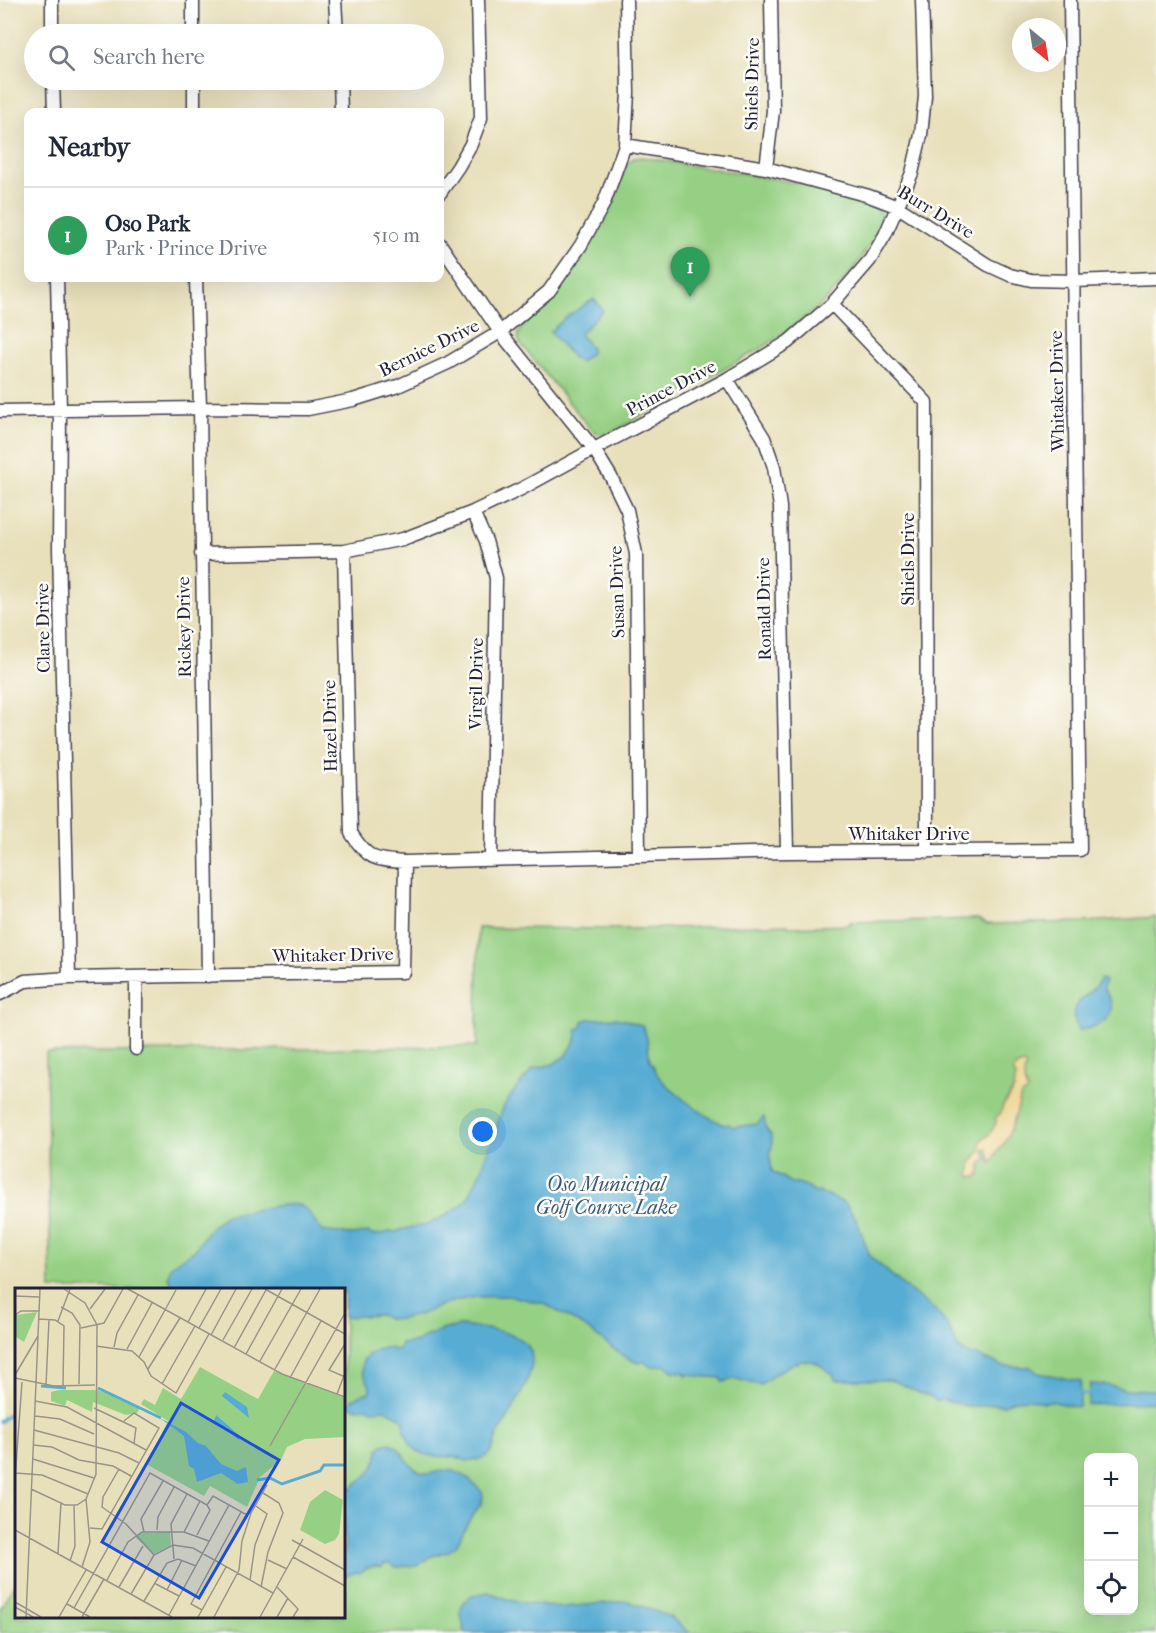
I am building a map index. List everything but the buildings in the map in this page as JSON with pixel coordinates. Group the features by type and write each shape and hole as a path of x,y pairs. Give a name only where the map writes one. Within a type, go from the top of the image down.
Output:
{"street":[{"path":"52,0 52,24"},
{"path":"193,0 193,24"},
{"path":"335,0 336,24"},
{"path":"444,187 471,144 481,118 478,0"},
{"name":"Bernice Drive","path":"0,411 308,409 352,400 398,386 448,363 500,332 549,291 581,245 604,203 625,145 628,93 626,0"},
{"name":"Shiels Drive","path":"766,168 773,111 771,0"},
{"name":"Prince Drive","path":"201,554 344,551 403,539 473,512 523,488 594,448 727,379 788,342 832,304 870,260 885,235 912,172 921,135 925,96 922,0"},
{"name":"Whitaker Drive","path":"0,994 25,981 69,978 403,972 405,862 787,852 1080,850 1070,0"},
{"path":"53,90 54,108"},
{"path":"194,90 194,108"},
{"path":"340,90 341,108"},
{"name":"Burr Drive","path":"625,145 766,168 869,196 898,207 988,265 1010,275 1031,280 1156,278"},
{"name":"Susan Drive","path":"444,250 500,332 594,448 627,510 636,554 639,855"},
{"name":"Clare Drive","path":"57,282 60,410 59,560 69,978"},
{"name":"Rickey Drive","path":"196,282 208,976"},
{"name":"Shiels Drive","path":"832,304 926,402 927,852"},
{"name":"Ronald Drive","path":"727,379 764,438 774,467 780,507 787,852"},
{"name":"Virgil Drive","path":"473,512 486,541 496,578 491,860"},
{"name":"Hazel Drive","path":"344,551 351,833 360,848 376,860 405,862"},
{"path":"136,978 136,1049"}],"green space":[{"path":"642,157 811,185 874,207 882,216 882,224 853,270 839,286 820,306 788,330 765,346 609,434 601,434 590,428 518,338 520,329 560,289 588,249 613,203 626,165 634,158"},
{"path":"1156,917 1156,1633 0,1633 0,1609 15,1582 15,1618 345,1618 345,1288 51,1288 46,1053 477,1046 478,928 638,929 788,924 789,927 849,925 850,922 978,919 986,924 1085,922"}],"sand":[{"path":"1024,1064 1026,1066 1024,1082 1028,1091 1021,1095 1009,1134 991,1163 987,1149 983,1150 987,1158 981,1165 980,1174 977,1177 970,1177 971,1163 980,1151 981,1140 989,1135 996,1123 996,1117 1001,1113 1003,1105 1014,1089 1016,1077 1013,1071 1017,1066"}],"water":[{"path":"594,299 603,310 580,334 591,348 591,353 580,362 574,359 550,332 566,317"},
{"path":"1101,979 1105,981 1103,988 1109,997 1111,1011 1108,1017 1096,1026 1079,1030 1075,1021 1075,1007"},
{"name":"Oso Municipal Golf Course Lake","path":"615,1018 643,1026 650,1061 658,1075 681,1098 724,1125 729,1124 733,1127 757,1124 764,1117 766,1129 771,1135 772,1171 791,1183 809,1187 815,1193 819,1192 846,1204 857,1221 870,1256 936,1311 948,1326 958,1348 969,1355 983,1358 985,1362 988,1359 1002,1366 1030,1367 1038,1373 1081,1381 1079,1407 1028,1399 1014,1400 1004,1405 981,1406 936,1401 930,1396 890,1380 835,1380 833,1374 810,1361 794,1363 760,1385 735,1379 722,1382 721,1378 691,1374 686,1376 686,1373 672,1371 666,1365 651,1367 644,1362 638,1363 622,1355 583,1326 545,1304 511,1296 459,1300 419,1315 387,1319 380,1315 345,1317 345,1288 174,1288 168,1277 170,1267 194,1251 209,1229 226,1215 294,1204 307,1210 322,1231 353,1235 368,1232 371,1235 396,1232 427,1224 463,1204 482,1168 505,1104 533,1069 553,1064 567,1055 577,1037 576,1030 582,1027 583,1021"},
{"path":"460,1326 510,1334 525,1343 531,1353 529,1376 489,1455 467,1461 422,1453 410,1444 403,1431 405,1426 400,1417 385,1409 372,1410 367,1407 356,1408 348,1405 354,1398 370,1391 362,1368 365,1358 372,1352 391,1348 399,1349 401,1344 417,1342 440,1330"},
{"path":"1090,1384 1124,1389 1156,1390 1156,1402 1088,1405"},
{"path":"385,1444 395,1445 411,1466 420,1472 428,1474 454,1471 465,1476 482,1492 481,1504 468,1522 456,1546 446,1553 441,1552 432,1556 417,1566 396,1567 386,1563 381,1567 375,1566 360,1573 345,1576 345,1492 369,1473 375,1464 380,1448"},
{"path":"488,1592 513,1601 546,1606 564,1607 628,1601 670,1617 690,1633 464,1633 461,1614 463,1604 469,1598"}],"waterway":[{"path":"1076,1393 1092,1395"},
{"path":"0,1421 15,1409"}],"place":[{"name":"Oso Park","path":"690,297"}]}
